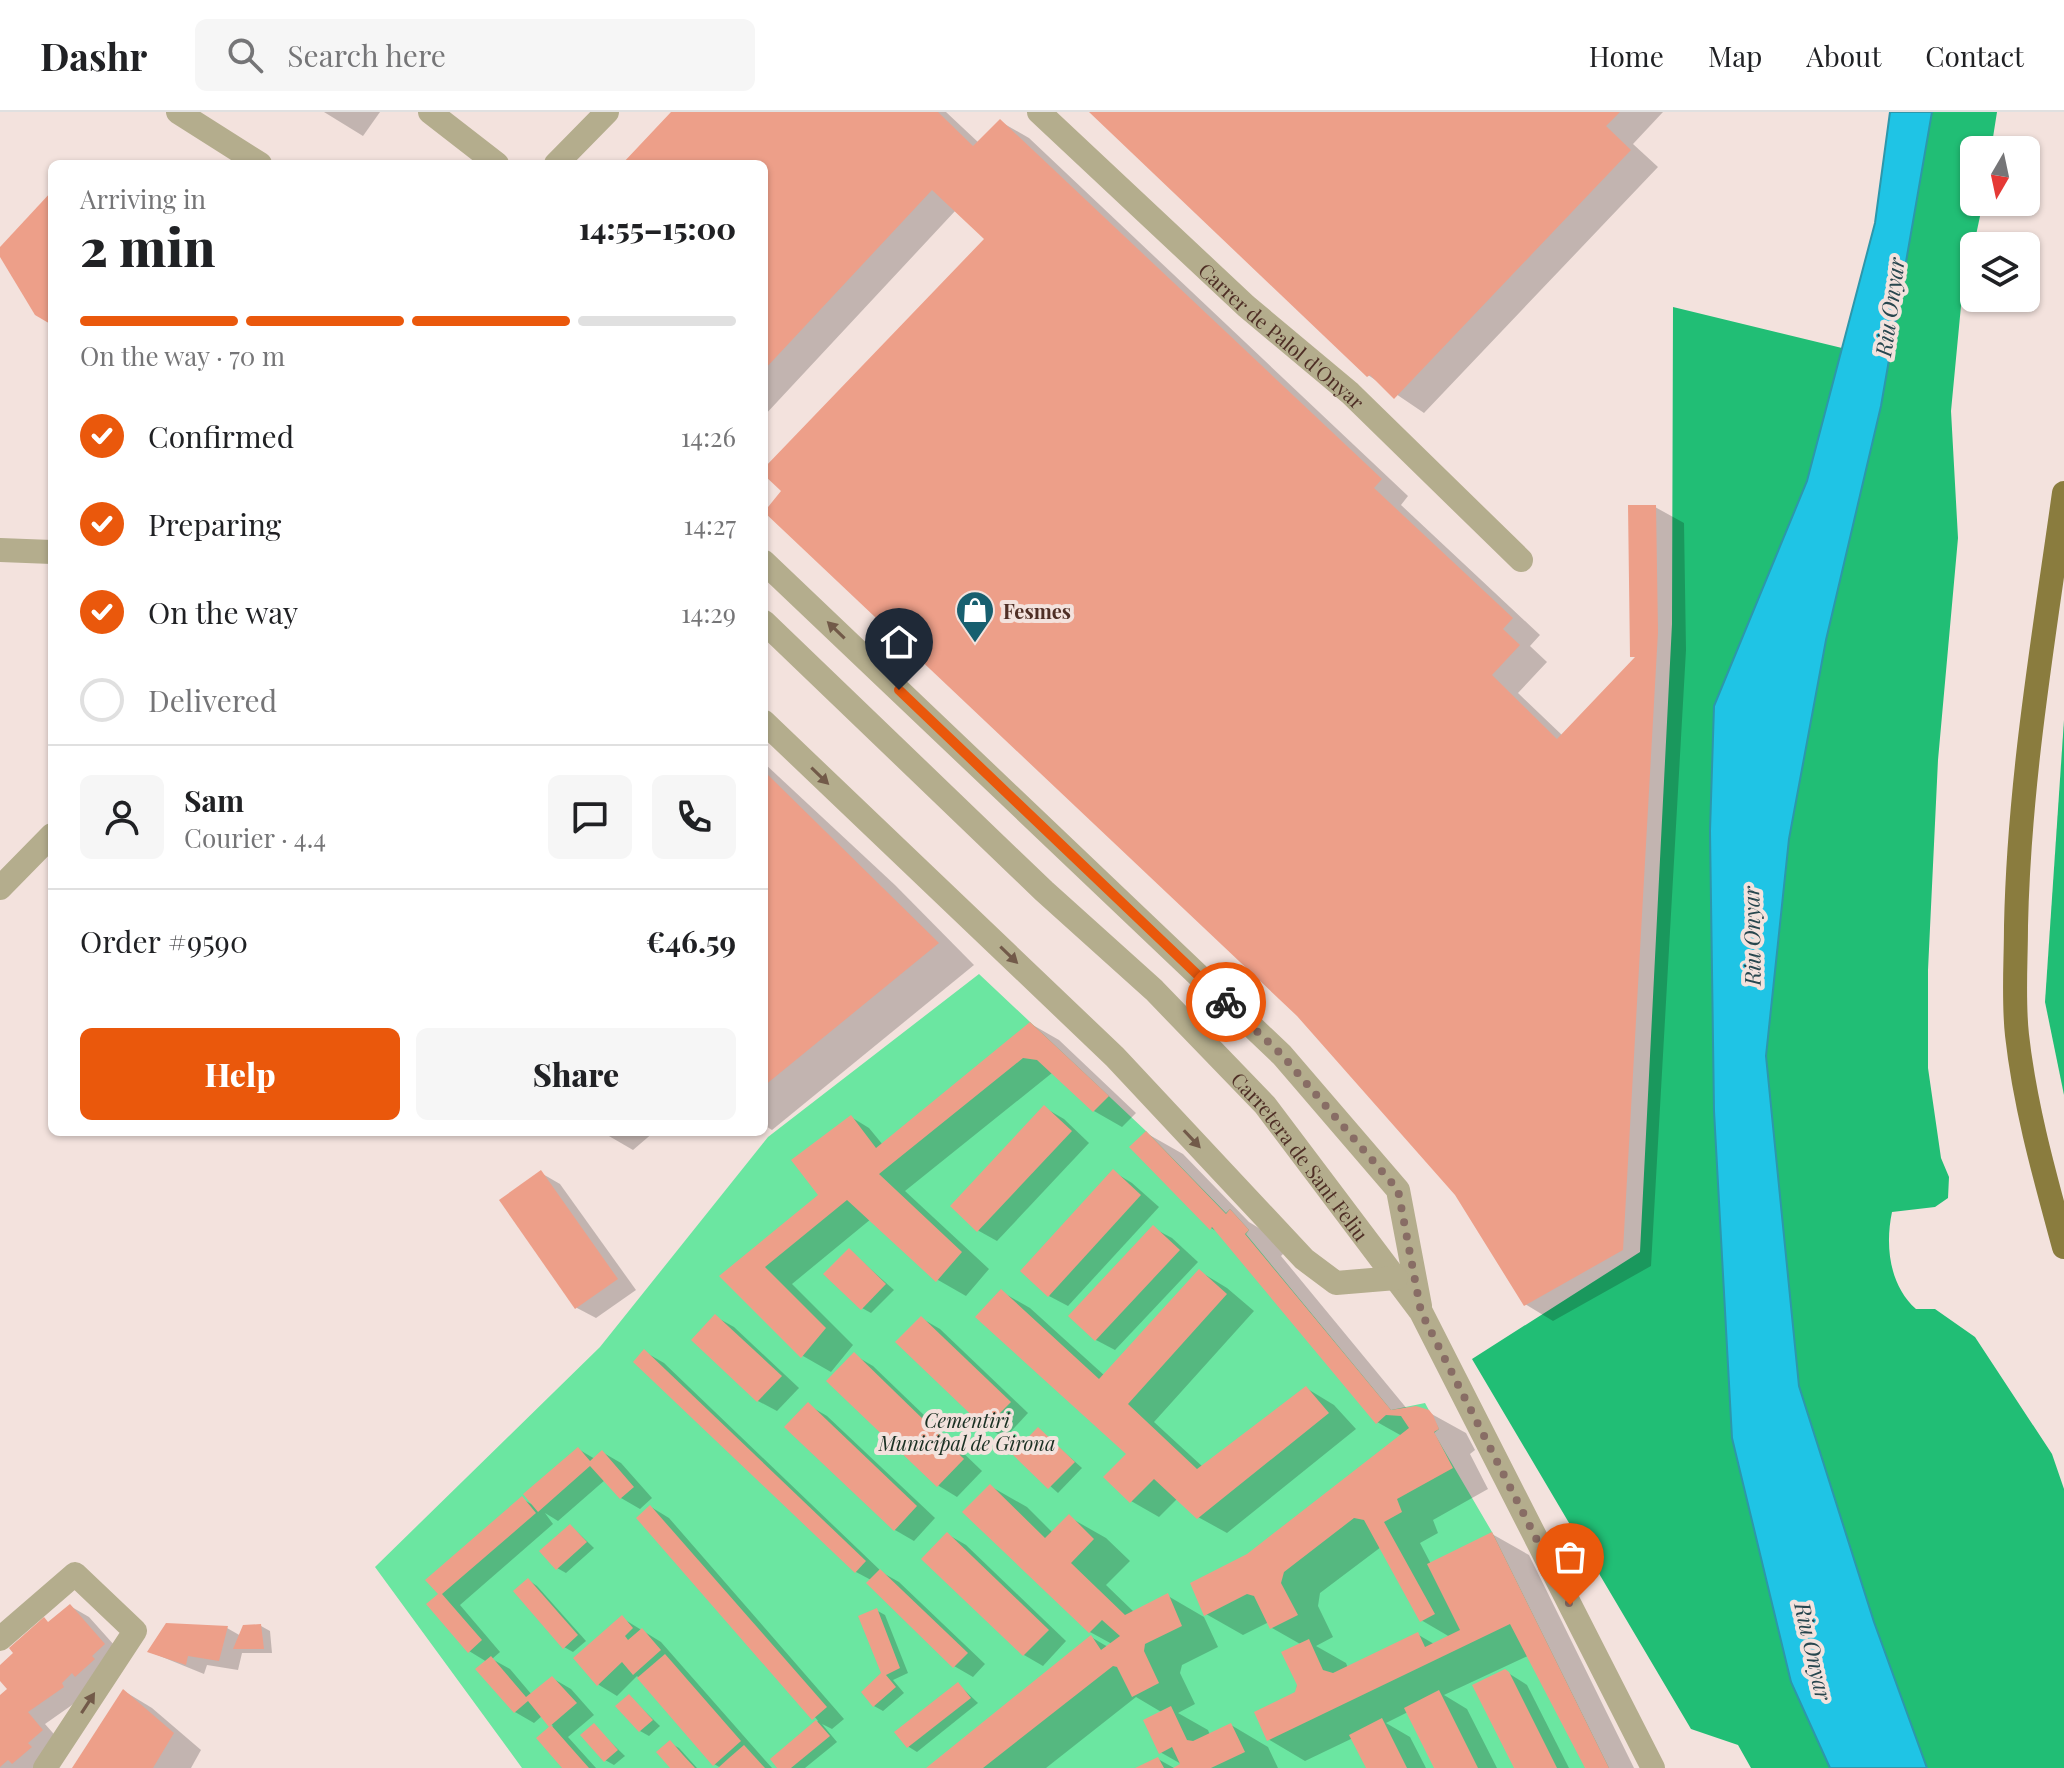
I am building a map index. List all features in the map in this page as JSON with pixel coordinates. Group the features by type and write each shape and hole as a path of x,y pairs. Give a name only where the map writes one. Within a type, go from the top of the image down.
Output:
{"main road":[{"path":"2064,493 2032,720 2017,870 2016,968 2017,1033 2030,1114 2064,1247"}],"street":[{"path":"430,112 492,160"},
{"path":"560,160 607,112"},
{"name":"Carrer de Palol d'Onyar","path":"1039,112 1246,306 1350,393 1521,560"},
{"path":"191,115 254,160"},
{"path":"0,550 48,552"},
{"path":"768,566 1282,1055 1398,1190 1421,1312"},
{"name":"Carretera de Sant Feliu","path":"768,626 1044,891 1154,990 1265,1105 1421,1312 1653,1768"},
{"path":"768,726 1115,1057 1304,1259 1336,1283 1396,1278"},
{"path":"0,888 26,866 48,840"},
{"path":"0,1639 75,1574 135,1631 45,1768"}],"green space":[{"path":"1932,112 1997,112 1993,136 1960,136 1960,216 1980,216 1977,232 1960,232 1960,312 1951,411 1958,538 1938,760 1928,970 1928,1068 1941,1158 1949,1177 1948,1198 1935,1207 1892,1212 1889,1251 1900,1288 1916,1309 1935,1309 1975,1337 2052,1454 2064,1489 2064,1768 1927,1768 1874,1622 1799,1386 1766,1056 1789,839 1826,640 1881,406"},
{"path":"1673,307 1842,348 1807,481 1714,706 1791,1682 1830,1768 1751,1768 1738,1745 1691,1729 1472,1359 1640,1252 1672,624"},
{"path":"2064,720 2064,1095 2045,1002"},
{"name":"Cementiri Municipal de Girona","path":"979,974 1146,1131 1226,1213 1230,1209 1249,1230 1246,1234 1391,1410 1425,1403 1439,1429 1434,1433 1492,1532 1609,1768 522,1768 375,1567 600,1347 768,1137"}],"water":[{"name":"Riu Onyar","path":"1890,112 1932,112 1881,406 1826,640 1789,839 1766,1056 1799,1386 1874,1622 1927,1768 1830,1768 1791,1682 1732,1438 1714,1111 1710,831 1714,706 1807,481 1875,223"}],"building":[{"path":"671,112 938,112 973,146 1000,119 1382,479 1374,488 1513,618 1503,629 1520,645 1492,675 1557,739 1635,657 1630,657 1628,505 1656,505 1658,632 1623,1250 1524,1306 1455,1195 1297,1016 768,516 768,507 781,491 768,479 768,464 984,239 932,190 768,366 768,160 626,160"},
{"path":"1089,112 1620,112 1606,126 1631,150 1394,399 1370,375 1367,377"},
{"path":"48,195 48,323 35,315 0,257 0,247"},
{"path":"768,775 939,943 768,1083"},
{"path":"1030,1022 1109,1096 1093,1112 1037,1060 1023,1058 879,1174 962,1252 936,1282 847,1200 765,1267 826,1328 801,1358 719,1276 818,1195 791,1160 851,1115 876,1148"},
{"path":"1044,1105 1072,1131 977,1232 950,1206"},
{"path":"1146,1131 1226,1214 1230,1209 1249,1230 1245,1234 1391,1410 1416,1406 1429,1410 1433,1415 1439,1429 1434,1432 1453,1468 1397,1499 1402,1512 1384,1522 1435,1614 1420,1622 1364,1520 1354,1518 1284,1572 1281,1583 1298,1615 1270,1629 1254,1596 1247,1594 1204,1616 1190,1583 1247,1554 1409,1428 1401,1416 1386,1415 1376,1424 1212,1227 1210,1230 1129,1147"},
{"path":"1113,1169 1141,1195 1048,1297 1020,1271"},
{"path":"541,1170 618,1279 575,1309 499,1200"},
{"path":"1153,1225 1180,1250 1095,1341 1068,1316"},
{"path":"849,1248 886,1284 861,1310 823,1274"},
{"path":"1199,1269 1227,1294 1128,1404 1197,1469 1306,1386 1329,1413 1197,1519 1154,1479 1130,1503 1103,1477 1126,1454 975,1317 1001,1289 1099,1379"},
{"path":"715,1314 782,1376 757,1402 691,1340"},
{"path":"921,1316 1011,1402 985,1428 895,1342"},
{"path":"644,1349 866,1561 855,1573 633,1362"},
{"path":"854,1352 964,1459 937,1487 826,1381"},
{"path":"808,1402 917,1506 894,1531 784,1427"},
{"path":"1038,1427 1075,1462 1048,1489 1012,1454"},
{"path":"578,1447 590,1461 602,1450 634,1487 620,1499 590,1466 538,1512 523,1494"},
{"path":"990,1484 1045,1538 1069,1514 1094,1539 1071,1563 1125,1615 1168,1593 1182,1626 1145,1644 1144,1651 1159,1683 1132,1697 1117,1667 1113,1666 983,1768 926,1768 1091,1635 1101,1650 1120,1636 1102,1620 1089,1633 962,1512"},
{"path":"522,1496 536,1513 442,1594 482,1640 468,1653 426,1604 438,1594 425,1580"},
{"path":"650,1505 827,1707 812,1720 636,1518"},
{"path":"570,1524 587,1542 556,1570 539,1551"},
{"path":"947,1532 1049,1630 1023,1656 921,1559"},
{"path":"1492,1532 1609,1768 1585,1768 1510,1624 1267,1741 1254,1712 1295,1692 1297,1685 1281,1652 1309,1639 1323,1670 1333,1673 1418,1632 1425,1647 1460,1630 1427,1564"},
{"path":"880,1569 968,1653 953,1668 866,1583"},
{"path":"528,1578 578,1635 563,1649 513,1591"},
{"path":"70,1604 105,1644 92,1656 95,1659 75,1677 72,1673 62,1683 64,1687 28,1712 43,1730 28,1743 32,1747 12,1764 8,1760 0,1767 0,1695 7,1689 0,1681 0,1665 13,1653 9,1648 44,1617 48,1622"},
{"path":"877,1608 900,1668 886,1675 896,1687 873,1707 861,1692 881,1673 858,1616"},
{"path":"622,1615 633,1628 625,1636 628,1640 642,1628 661,1650 633,1675 622,1662 597,1686 573,1658"},
{"path":"166,1623 228,1626 219,1661 188,1656 186,1665 147,1652"},
{"path":"261,1624 264,1649 233,1649 243,1625"},
{"path":"665,1654 741,1741 713,1766 637,1678"},
{"path":"491,1656 526,1697 552,1676 577,1703 549,1727 528,1701 514,1713 475,1669"},
{"path":"1505,1669 1557,1768 1514,1768 1472,1685"},
{"path":"958,1682 971,1698 907,1748 894,1732"},
{"path":"123,1689 174,1733 153,1768 72,1768"},
{"path":"1439,1690 1478,1768 1434,1768 1404,1708"},
{"path":"629,1694 653,1720 639,1732 615,1706"},
{"path":"1171,1706 1187,1740 1193,1741 1231,1723 1245,1752 1211,1768 1173,1768 1180,1764 1172,1747 1159,1754 1143,1720"},
{"path":"1382,1718 1407,1768 1366,1768 1349,1735"},
{"path":"816,1720 830,1736 791,1768 777,1768 770,1759"},
{"path":"594,1723 618,1750 604,1762 580,1735"},
{"path":"551,1725 589,1768 562,1768 536,1738"},
{"path":"670,1740 695,1768 670,1768 656,1752"},
{"path":"744,1745 765,1768 718,1768 729,1758"},
{"path":"1158,1757 1164,1768 1135,1768"}],"way so far":[{"path":"1226,1002 1282,1055 1398,1190 1421,1312 1570,1605"}],"place":[{"name":"Fesmes","path":"975,644"}],"route":[{"path":"899,690 1226,1002"}]}
